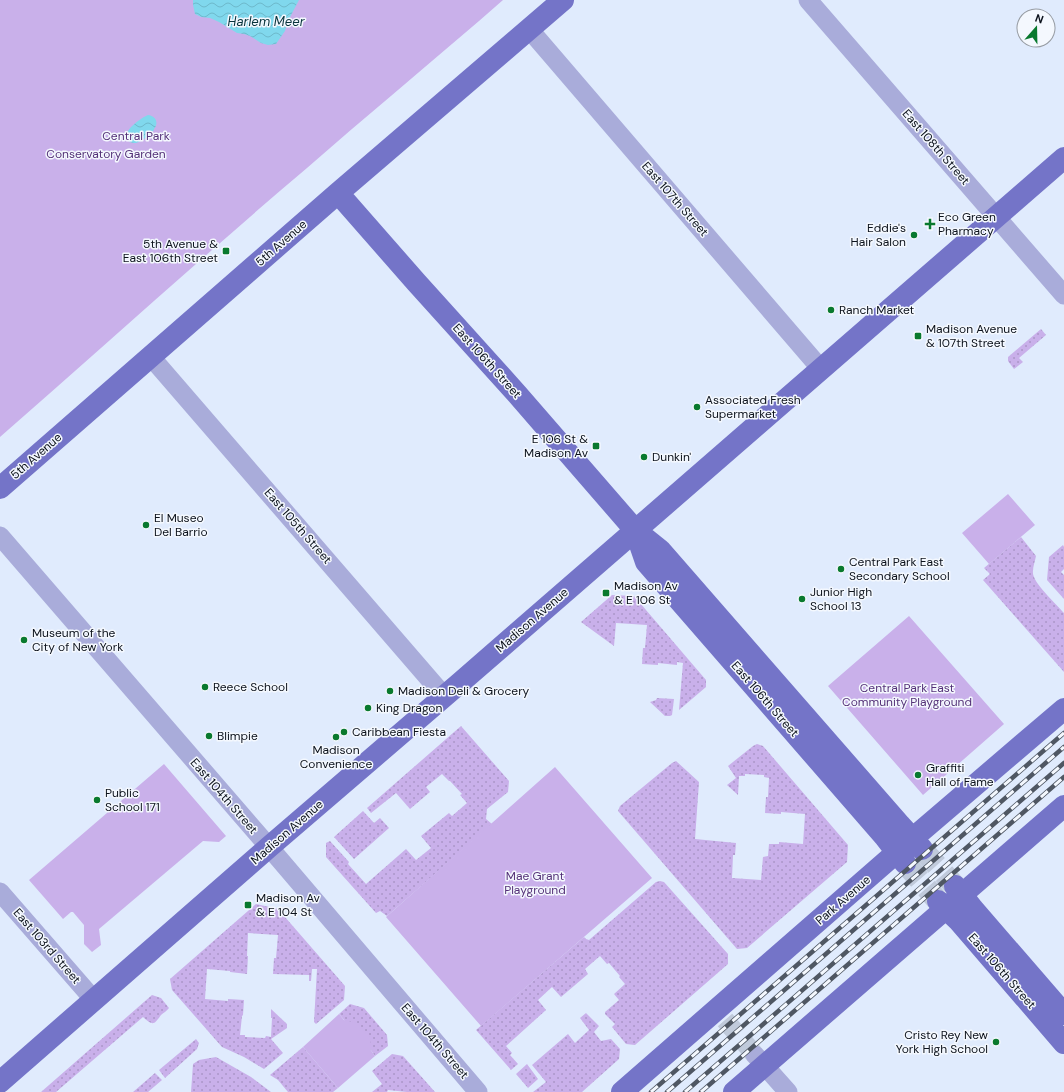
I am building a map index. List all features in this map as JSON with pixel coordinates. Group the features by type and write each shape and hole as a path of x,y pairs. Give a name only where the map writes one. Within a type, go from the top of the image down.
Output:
{"main road":[{"name":"5th Avenue","path":"0,488 562,0"},
{"name":"Madison Avenue","path":"0,1082 268,847 1064,158"},
{"name":"East 106th Street","path":"338,193 411,277 517,394 635,530 646,562 885,837 909,851"},
{"name":"Park Avenue","path":"622,1092 721,1015 909,851 1064,709"},
{"path":"734,1092 760,1060 950,898 1064,806"},
{"name":"East 106th Street","path":"950,898 972,909 1064,1014"},
{"name":"East 106th Street","path":"950,898 959,921 1064,1043"}],"street":[{"name":"East 108th Street","path":"808,0 1064,295"},
{"name":"East 107th Street","path":"529,29 821,369"},
{"name":"East 105th Street","path":"150,357 444,696"},
{"name":"East 104th Street","path":"0,536 478,1092"},
{"name":"East 103rd Street","path":"0,892 94,1000"},
{"path":"760,1060 788,1092"}],"green space":[{"name":"Central Park","path":"0,0 503,0 230,235 0,437"},
{"path":"1041,329 1046,335 1019,358 1023,362 1014,369 1008,361 1008,357"},
{"path":"1008,494 1035,525 989,564 962,533"},
{"path":"1021,537 1036,556 1033,575 1036,581 1064,613 1064,672 983,580 990,574 984,568"},
{"path":"1063,545 1064,569 1061,572 1064,575 1064,599 1047,580 1049,557"},
{"path":"612,595 634,596 706,680 706,687 679,710 683,663 677,662 677,665 658,663 658,665 642,664 647,625 616,623 614,646 581,622"},
{"name":"Central Park East Community Playground","path":"909,616 1004,724 923,795 828,686"},
{"path":"657,698 674,699 672,715 665,716 650,702 656,700"},
{"path":"461,726 509,781 508,792 487,809 486,819 492,824 387,916 380,911 376,913 326,857 326,843 330,841 366,884 406,849 416,860 431,848 421,836 449,813 452,816 467,803 460,795 462,794 442,774 426,787 430,792 410,809 396,793 371,813 367,808"},
{"path":"757,744 763,746 848,845 847,862 747,948 737,949 618,811 620,806 676,761 699,782 695,839 736,843 735,855 733,855 732,878 761,880 763,857 768,856 769,844 779,844 779,842 803,844 805,814 781,812 781,814 765,813 769,778 764,777 764,775 745,774 745,776 739,776 738,795 727,785 736,778 728,766"},
{"path":"164,764 226,836 219,842 203,841 99,929 101,945 92,952 84,944 84,925 73,912 63,919 29,880"},
{"name":"Mae Grant Playground","path":"555,767 652,878 481,1026 386,917"},
{"path":"363,811 374,823 380,818 389,828 354,859 334,837"},
{"path":"656,882 664,882 728,954 728,964 635,1045 626,1044 612,1027 615,1024 605,1014 605,1012 619,1000 614,994 625,984 609,963 607,964 600,956 585,969 588,974 561,997 552,987 538,1000 546,1010 506,1046 512,1053 510,1055 518,1064 511,1070 476,1030 584,937 589,940"},
{"path":"256,904 278,909 345,986 344,1000 316,1024 314,1022 317,969 312,969 311,981 309,981 309,975 273,974 278,935 248,933 247,974 207,969 205,999 228,1001 228,999 244,1000 240,1035 245,1035 245,1037 271,1037 271,1009 287,1024 287,1028 271,1039 283,1053 264,1069 244,1057 222,1047 172,990 170,979"},
{"path":"152,995 161,998 169,1008 157,1021 151,1023 143,1017 56,1092 41,1092"},
{"path":"350,1004 364,1008 387,1035 388,1046 375,1056 339,1014"},
{"path":"586,1013 599,1026 594,1032 601,1041 611,1039 620,1049 619,1059 582,1092 533,1092 546,1082 532,1065 568,1034 575,1043 589,1030 580,1018"},
{"path":"339,1014 344,1020 357,1023 371,1039 370,1049 375,1056 338,1088 303,1047"},
{"path":"196,1039 199,1043 197,1049 165,1078 159,1070"},
{"path":"303,1047 338,1088 333,1092 288,1092 278,1080 270,1075"},
{"path":"392,1054 403,1056 435,1092 388,1090 387,1092 372,1092 382,1084 372,1071"},
{"path":"216,1057 251,1077 271,1092 191,1092 193,1064 199,1060"},
{"path":"527,1064 538,1079 528,1088 516,1074"},
{"path":"155,1073 162,1080 148,1092 133,1092"}],"water":[{"name":"Harlem Meer","path":"193,0 299,0 288,21 285,31 276,44 268,45 261,43 250,36 237,33 210,18 201,17 195,14"},
{"path":"148,115 156,120 156,127 154,130 146,138 139,142 130,142 127,138 129,130 136,122"}],"tunnel":[{"path":"922,849 955,886"},
{"path":"905,863 938,901"},
{"path":"725,1020 755,1055"}],"railway":[{"path":"651,1092 1064,733"},
{"path":"667,1092 1064,747"},
{"path":"685,1092 1064,763"},
{"path":"701,1092 1064,777"}],"place":[{"name":"Eco Green Pharmacy","path":"930,224"},
{"name":"Eddie's Hair Salon","path":"914,235"},
{"name":"5th Avenue & East 106th Street","path":"226,251"},
{"name":"Ranch Market","path":"831,310"},
{"name":"Madison Avenue & 107th Street","path":"918,336"},
{"name":"Associated Fresh Supermarket","path":"697,407"},
{"name":"E 106 St & Madison Av","path":"596,446"},
{"name":"Dunkin'","path":"644,457"},
{"name":"El Museo Del Barrio","path":"146,525"},
{"name":"Central Park East Secondary School","path":"841,569"},
{"name":"Madison Av & E 106 St","path":"606,593"},
{"name":"Junior High School 13","path":"802,599"},
{"name":"Museum of the City of New York","path":"24,640"},
{"name":"Reece School","path":"205,687"},
{"name":"Madison Deli & Grocery","path":"390,691"},
{"name":"King Dragon","path":"368,708"},
{"name":"Caribbean Fiesta","path":"344,732"},
{"name":"Blimpie","path":"209,736"},
{"name":"Madison Convenience","path":"336,737"},
{"name":"Graffiti Hall of Fame","path":"918,775"},
{"name":"Public School 171","path":"97,800"},
{"name":"Madison Av & E 104 St","path":"248,905"},
{"name":"Cristo Rey New York High School","path":"996,1042"}],"park label":[{"name":"Conservatory Garden","path":"106,154"}]}
